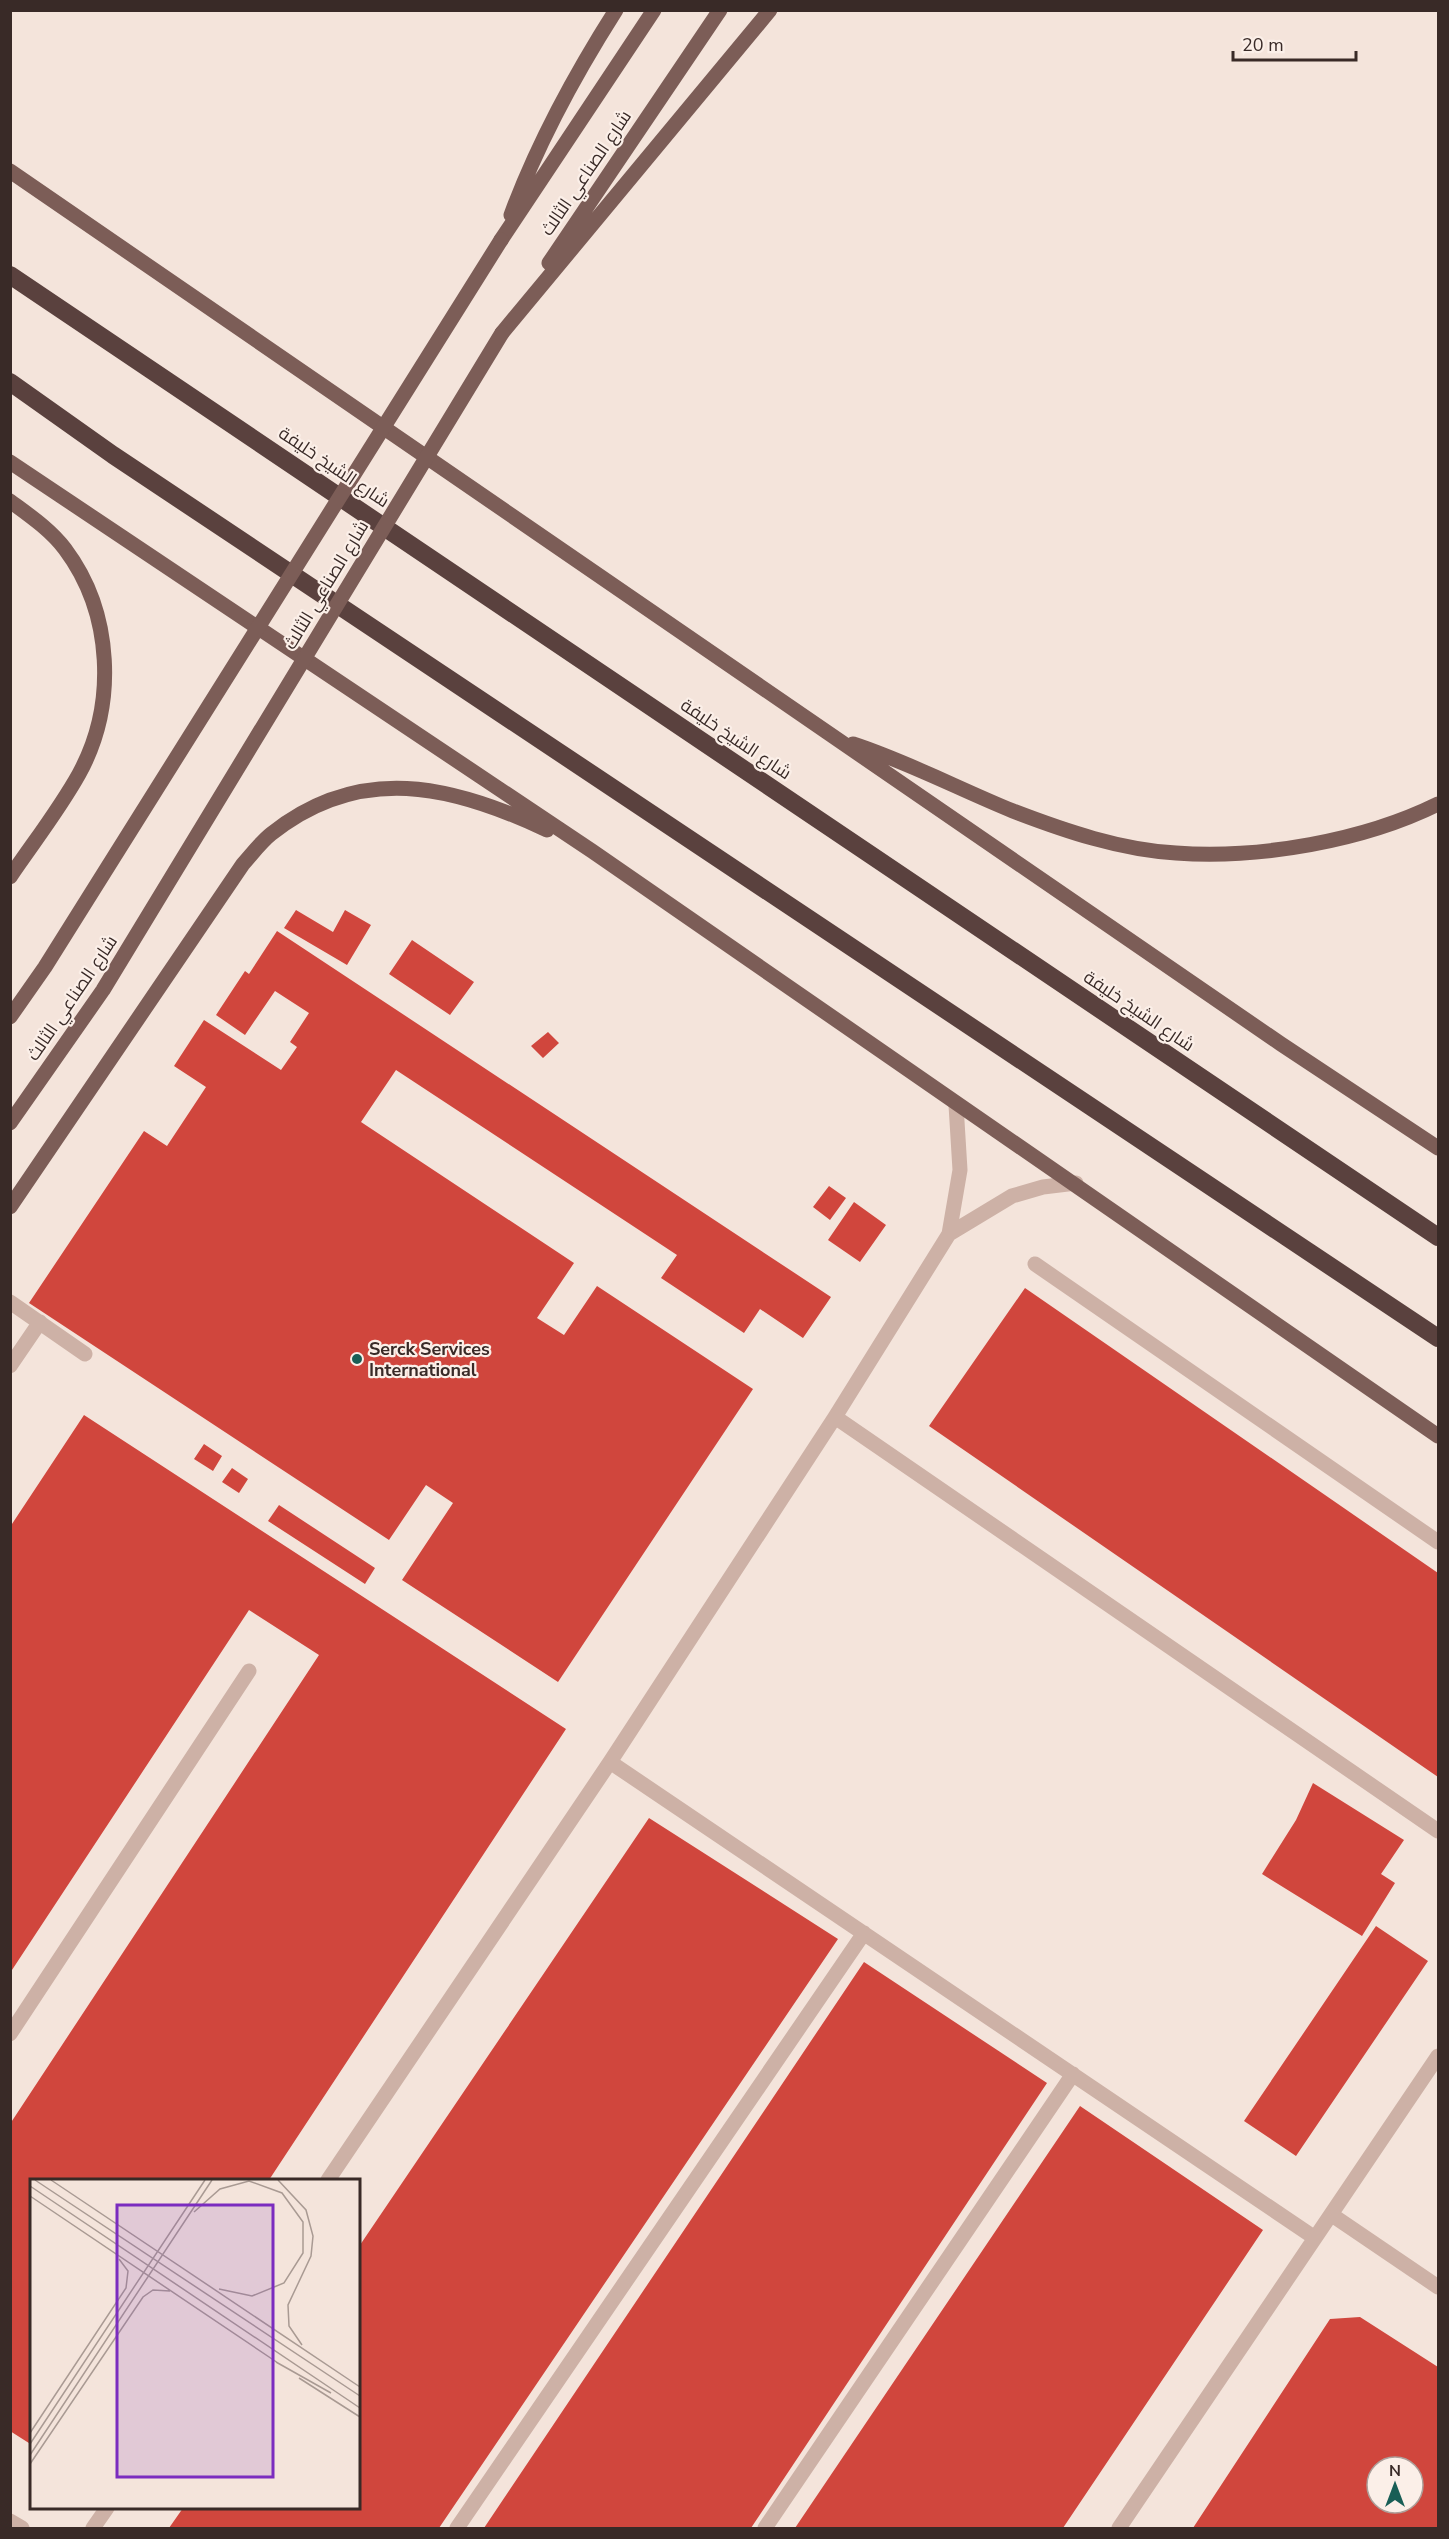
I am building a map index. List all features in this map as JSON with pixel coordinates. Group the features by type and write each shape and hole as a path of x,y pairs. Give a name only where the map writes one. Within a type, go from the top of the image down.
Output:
{"highway":[{"name":"شارع الشيخ خليفة","path":"10,275 1438,1237"},
{"path":"10,382 112,454 1438,1338"}],"main road":[{"path":"501,240 531,161 565,93 616,10"},
{"name":"شارع الصناعي الثالث","path":"10,1017 45,967 501,240 654,10"},
{"name":"شارع الصناعي الثالث","path":"10,1122 103,990 502,333 720,10"},
{"path":"502,333 770,10"},
{"path":"10,171 1281,1044 1438,1148"},
{"path":"10,462 592,851 956,1105 1076,1183 1438,1436"},
{"path":"10,501 37,521 65,548 85,582 99,620 105,659 104,699 95,738 79,774 10,877"},
{"path":"836,739 893,757 1014,811 1094,838 1175,853 1256,852 1336,839 1415,816 1438,804"},
{"path":"10,1207 243,864 270,835 301,812 337,797 375,788 414,787 451,793 487,803 592,851"}],"street":[{"path":"329,2179 610,1762 835,1417 949,1234 957,1202 960,1170 956,1105"},
{"path":"949,1234 1012,1196 1043,1187 1076,1183"},
{"path":"1035,1264 1438,1542"},
{"path":"10,1302 85,1354"},
{"path":"10,1366 40,1322"},
{"path":"835,1417 1438,1831"},
{"path":"10,2034 249,1671"},
{"path":"610,1762 1315,2238"},
{"path":"457,2529 864,1933"},
{"path":"1119,2529 1438,2056"},
{"path":"765,2529 1073,2074"},
{"path":"1332,2215 1438,2287"},
{"path":"93,2529 106,2509"},
{"path":"10,2521 22,2529"}],"building":[{"path":"296,910 333,932 345,910 371,925 347,965 284,928"},
{"path":"277,931 831,1297 803,1338 760,1309 744,1333 661,1278 677,1255 396,1070 361,1122 574,1263 537,1318 564,1335 597,1286 753,1389 558,1682 402,1580 453,1503 426,1485 389,1540 29,1303 144,1131 167,1146 206,1087 174,1066 204,1020 281,1070 297,1047 290,1042 309,1013 275,991 245,1035 216,1015 245,971 249,974"},
{"path":"412,940 474,982 450,1015 389,974"},
{"path":"548,1032 559,1043 543,1058 531,1046"},
{"path":"829,1186 846,1198 830,1220 813,1207"},
{"path":"854,1202 886,1225 860,1262 828,1240"},
{"path":"1025,1288 1438,1573 1438,1777 929,1426"},
{"path":"84,1415 566,1729 270,2179 30,2179 30,2444 10,2431 10,2124 319,1655 249,1610 10,1973 10,1527"},
{"path":"204,1444 222,1456 213,1471 194,1459"},
{"path":"232,1468 248,1479 239,1493 222,1482"},
{"path":"279,1505 375,1568 365,1584 268,1521"},
{"path":"1313,1783 1404,1840 1381,1874 1395,1883 1362,1936 1262,1874 1296,1820"},
{"path":"649,1818 838,1939 439,2528 169,2528 182,2509 360,2509 360,2245"},
{"path":"1376,1926 1428,1961 1296,2156 1244,2121"},
{"path":"864,1962 1047,2083 751,2528 484,2528"},
{"path":"1080,2106 1263,2230 1063,2528 795,2528"},
{"path":"1360,2317 1438,2367 1438,2528 1193,2528 1330,2319"}],"place":[{"name":"Serck Services International","path":"357,1359"}]}
